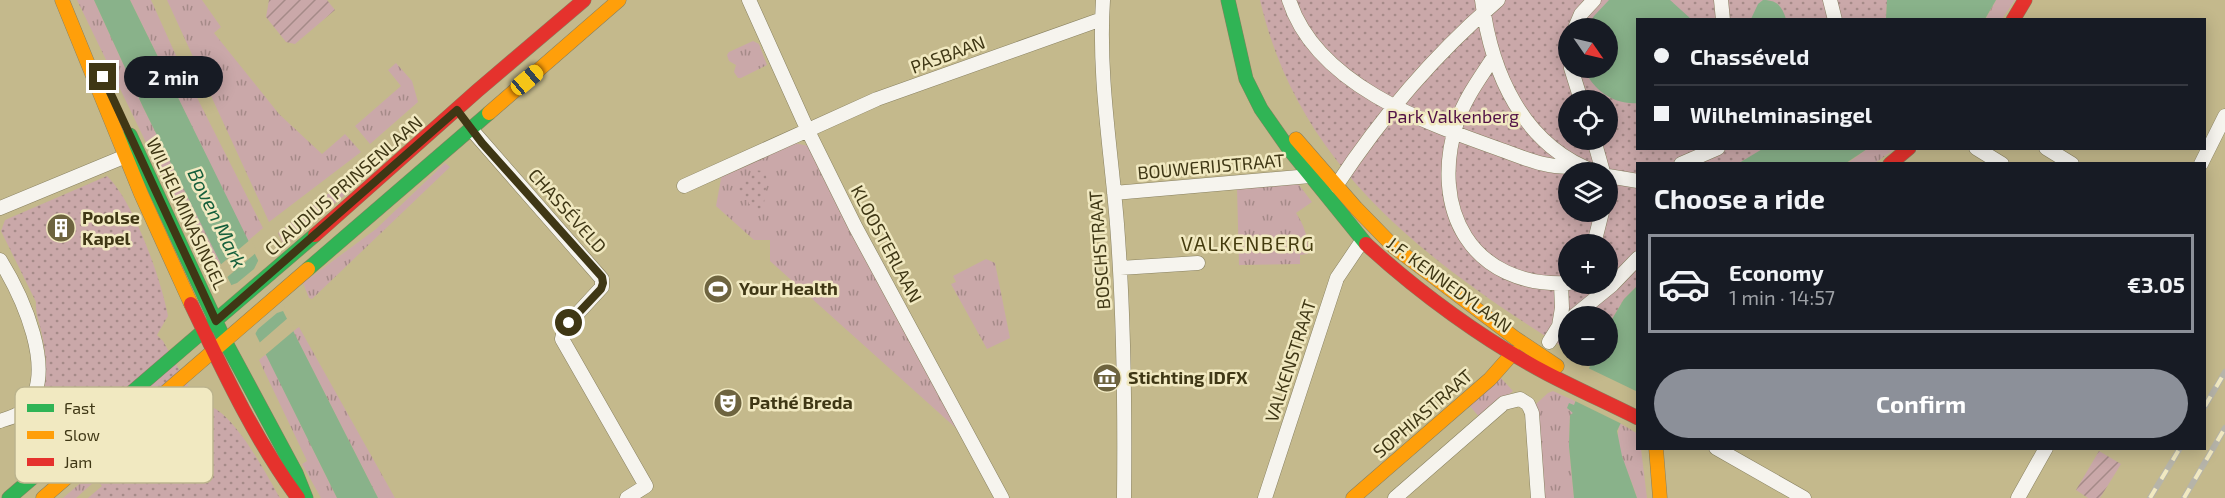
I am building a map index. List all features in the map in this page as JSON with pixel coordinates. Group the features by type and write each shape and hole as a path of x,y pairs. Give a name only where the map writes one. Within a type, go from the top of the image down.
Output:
{"street":[{"name":"WILHELMINASINGEL","path":"62,0 81,42 132,173 204,331 254,428 284,481 298,498"},
{"name":"CLAUDIUS PRINSENLAAN","path":"139,387 584,0"},
{"path":"172,387 618,0"},
{"name":"KLOOSTERLAAN","path":"750,0 808,131 855,226 1002,498"},
{"name":"BOSCHSTRAAT","path":"1103,0 1104,100 1120,268 1125,399 1124,498"},
{"name":"J.F. KENNEDYLAAN","path":"1228,0 1242,63 1253,93 1273,127 1362,241 1397,273 1513,354 1636,412"},
{"name":"J.F. KENNEDYLAAN","path":"1238,0 1250,54 1264,93 1277,116 1336,186 1375,229 1409,259 1576,382"},
{"path":"1289,0 1298,22 1325,57 1360,85 1394,106 1454,133 1542,164 1558,167"},
{"path":"1336,186 1394,106 1438,55 1483,6 1498,0"},
{"path":"1579,18 1594,0"},
{"path":"1721,0 1723,17"},
{"path":"1723,17 1729,0"},
{"path":"1830,0 1834,18"},
{"path":"2014,18 2025,0"},
{"path":"1483,6 1493,58 1507,90 1525,121 1549,145 1572,162"},
{"name":"PASBAAN","path":"684,186 877,99 1102,19"},
{"name":"WILHELMINASINGEL","path":"81,42 103,77 225,341 296,473 306,498"},
{"path":"1493,58 1463,106 1454,133 1449,161 1449,190 1456,217 1471,244 1491,265 1515,278 1528,281 1558,282"},
{"path":"457,110 471,129"},
{"path":"2202,162 2225,116"},
{"name":"CHASSÉVELD","path":"471,129 602,277 602,287 567,325 562,339 646,486 627,498"},
{"path":"1892,162 1907,150"},
{"path":"1979,150 1999,162"},
{"path":"2049,150 2069,162"},
{"path":"0,208 126,156"},
{"path":"1685,162 1701,156"},
{"name":"BOUWERIJSTRAAT","path":"1114,193 1310,176"},
{"path":"1618,178 1636,181"},
{"path":"1362,241 1375,229"},
{"name":"VALKENSTRAAT","path":"1265,498 1337,278 1362,241"},
{"path":"0,260 17,288 29,318 36,345 38,369 35,387"},
{"path":"1618,270 1636,260"},
{"path":"1586,306 1636,260"},
{"path":"1120,268 1198,263"},
{"path":"1549,342 1558,331"},
{"name":"SOPHIASTRAAT","path":"1353,498 1490,379 1513,354"},
{"path":"1395,498 1504,403 1515,399 1524,401 1530,408 1538,498"},
{"path":"0,421 15,415"},
{"path":"1656,450 1660,498"},
{"path":"1720,450 1804,498"},
{"path":"2018,498 2045,450"},
{"name":"CLAUDIUS PRINSENLAAN","path":"9,498 27,483"},
{"path":"44,498 61,483"}],"green space":[{"path":"77,0 94,0 143,107 221,263 215,269 169,190"},
{"path":"130,0 151,0 178,60 263,228 248,241"},
{"path":"167,0 202,0 221,27 214,33 279,114 322,154 345,134 361,152 269,222"},
{"path":"269,0 327,0 335,10 295,44 286,42 266,17"},
{"name":"Park Valkenberg","path":"1260,0 1887,0 1886,18 1636,18 1636,150 1762,150 1741,162 1636,162 1636,287 1618,309 1618,306 1558,306 1558,344 1517,318 1420,246 1377,206 1338,162 1305,114 1279,60"},
{"path":"1996,0 2015,0 2003,18 1986,18"},
{"path":"753,41 759,44 767,65 738,78 734,72 736,65 729,61 727,55"},
{"path":"396,63 412,81 418,102 370,144 355,126 401,86 388,70"},
{"path":"794,143 809,146 957,429 770,261 770,240 754,240 716,206 722,173"},
{"path":"1866,150 1894,150 1876,162 1849,162"},
{"path":"445,163 450,167 312,299 309,298 303,283 376,229"},
{"path":"752,170 765,171 767,180 763,211 753,210 754,204 749,204 749,200 743,200 743,196 737,195 738,186 742,187 744,176 751,177"},
{"path":"352,175 358,184 284,246 278,233"},
{"path":"107,176 127,204 153,262 168,316 157,335 163,341 189,387 44,387 46,363 36,302 1,231 5,220"},
{"path":"1296,181 1312,202 1296,213 1305,232 1308,254 1300,255 1300,264 1239,265 1237,187"},
{"path":"986,259 995,263 1010,338 987,349 951,284 956,282 953,276"},
{"path":"299,327 395,498 378,498 293,331"},
{"path":"266,354 337,498 321,498 302,464 307,461 259,360"},
{"path":"1500,377 1513,391 1481,419 1468,404"},
{"path":"1553,391 1575,401 1573,415 1570,415 1569,446 1574,498 1542,498 1536,404"},
{"path":"213,408 225,417 247,443 280,498 88,498 102,486 100,483 213,483"},
{"path":"1620,423 1636,433 1636,450 1641,450 1647,498 1637,498 1620,451 1618,432"},
{"path":"2099,451 2121,464 2100,498 2088,498 2076,490"},
{"path":"80,483 93,483 76,498 63,498"}],"water":[{"name":"Boven Mark","path":"94,0 130,0 378,498 337,498 143,107"},
{"path":"1609,0 1670,0 1690,18 1636,18 1636,103 1629,103 1618,101 1618,90 1600,90 1588,78 1618,78 1618,18 1593,18"},
{"path":"1763,0 1772,1 1783,11 1786,18 1751,18 1758,4"},
{"path":"1887,0 1996,0 1986,18 1886,18"},
{"path":"1761,150 1866,150 1848,162 1741,162"},
{"path":"1636,287 1636,391 1617,431 1622,456 1637,498 1574,498 1569,446 1570,415 1573,413 1567,408 1569,403 1574,405 1590,366 1618,366 1618,309"}],"pier":[{"path":"251,239 257,252 225,279 219,266"},
{"path":"260,257 286,310 277,313 258,329 254,336 229,286 237,283 254,269"},
{"path":"289,317 296,329 264,356 258,344"},
{"path":"1586,367 1636,391 1636,396 1622,424 1573,400"}],"railway":[{"path":"2206,404 2225,372"},
{"path":"2184,498 2225,428"},
{"path":"2150,498 2179,450"}],"traffic: fast":[{"path":"1228,0 1246,79 1261,109 1289,149 1366,244"},
{"path":"308,269 489,113"},
{"path":"130,135 225,341 296,473 306,498"},
{"path":"138,387 315,235"},
{"path":"9,498 26,483"}],"traffic: slow":[{"path":"62,0 141,194 191,304"},
{"path":"489,113 619,0"},
{"path":"1296,139 1356,208 1394,247 1515,338 1557,366"},
{"path":"171,387 308,269"},
{"path":"1353,498 1490,379 1513,353"},
{"path":"1656,450 1660,498"},
{"path":"43,498 60,483"}],"traffic: jam":[{"path":"315,235 477,91 584,0"},
{"path":"2014,18 2025,0"},
{"path":"1892,162 1907,150"},
{"path":"1366,244 1430,298 1500,347 1548,374 1636,417"},
{"path":"191,304 253,428 298,498"}],"place":[{"name":"Poolse Kapel","path":"61,228"},
{"name":"Your Health","path":"718,289"},
{"name":"Stichting IDFX","path":"1107,378"},
{"name":"Pathé Breda","path":"728,403"}],"district":[{"name":"VALKENBERG","path":"1248,244"}],"route":[{"path":"103,77 216,321 457,110 482,143 602,277 601,289 569,323"}]}
